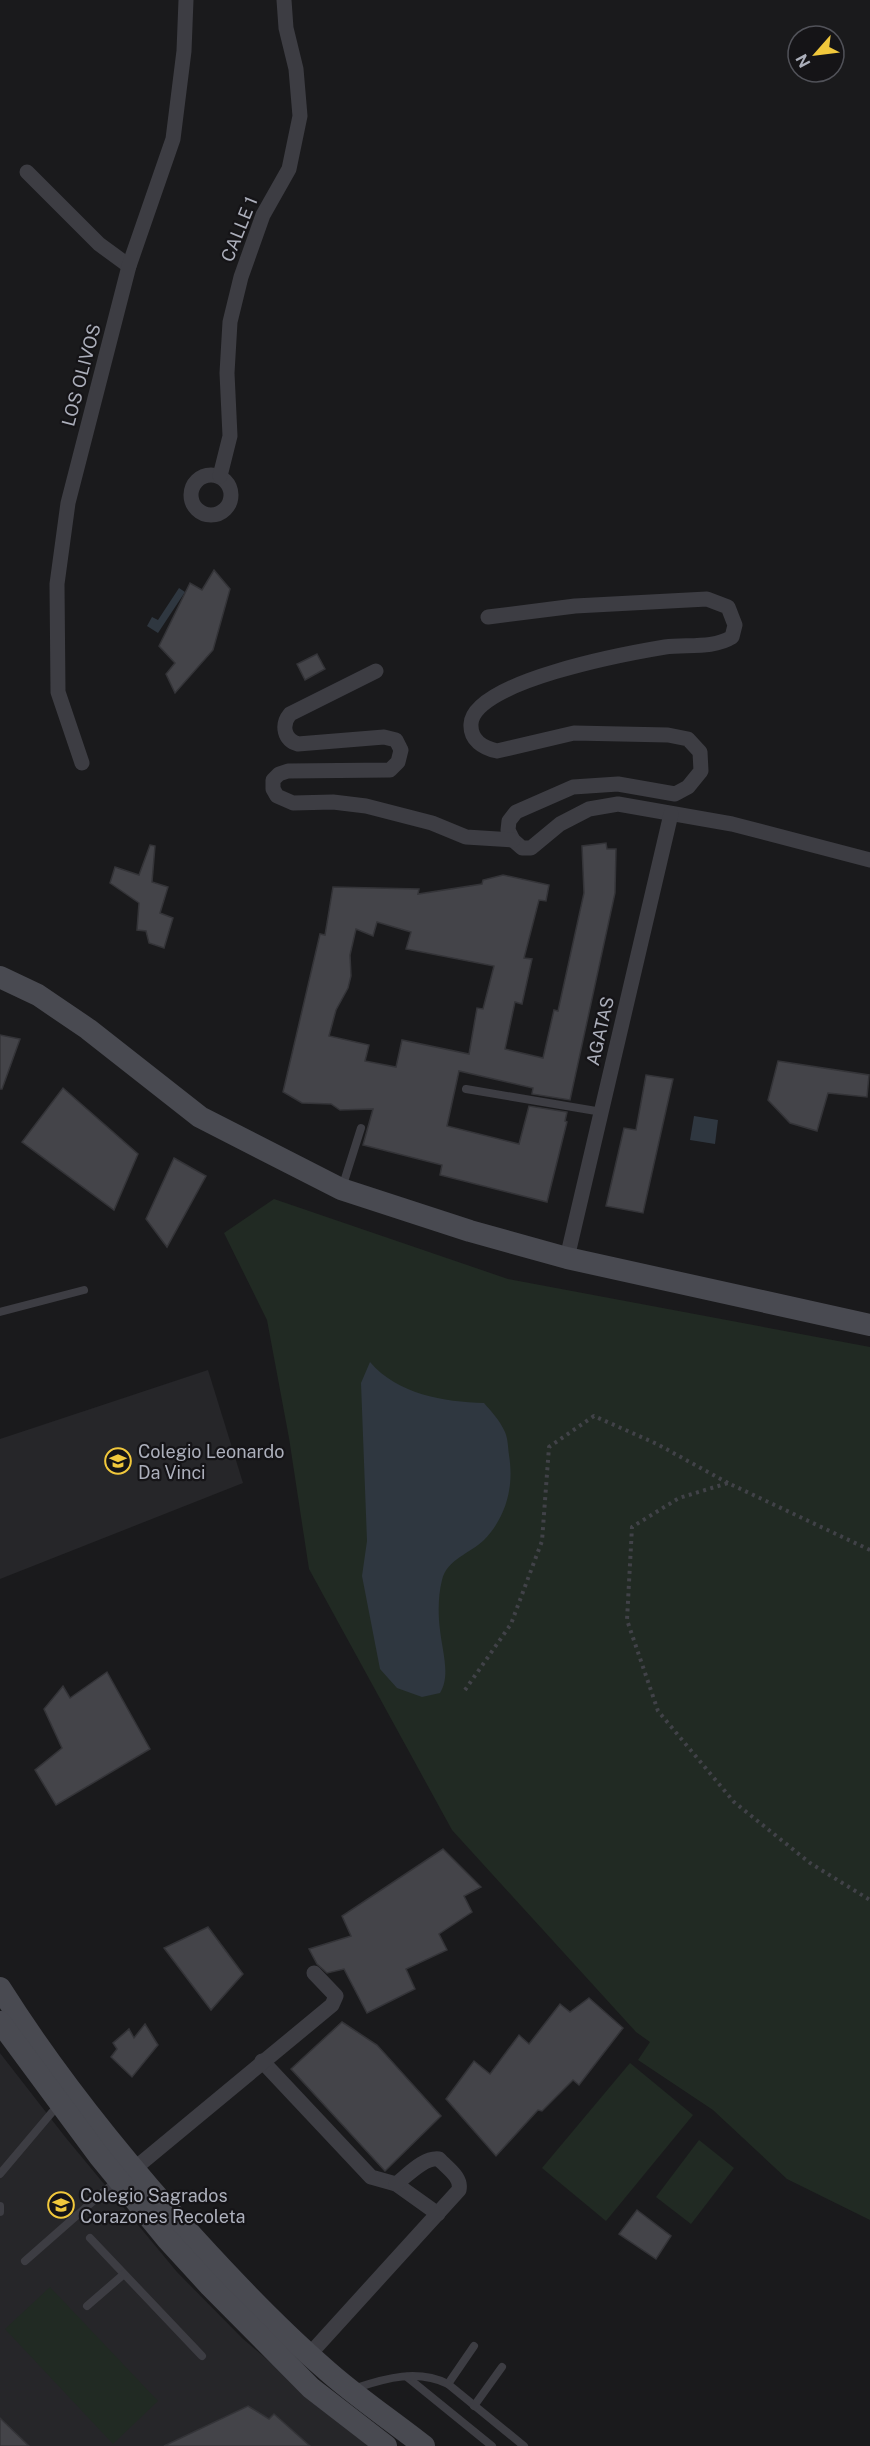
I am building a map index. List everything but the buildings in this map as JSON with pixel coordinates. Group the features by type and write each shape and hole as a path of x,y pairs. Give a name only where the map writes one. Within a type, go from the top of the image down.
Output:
{"main road":[{"path":"0,977 38,995 88,1029 200,1117 341,1189 470,1231 567,1258 870,1325"},
{"path":"0,1988 38,2046 93,2120 126,2174 210,2286 311,2388 386,2446"},
{"path":"0,2022 59,2103 126,2174 309,2355 424,2446"}],"street":[{"name":"LOS OLIVOS","path":"82,763 58,692 57,584 68,503 129,266 173,139 184,51 186,0"},
{"name":"CALLE 1","path":"220,476 230,436 227,373 230,322 241,277 263,215 289,169 300,116 296,69 286,28 284,0"},
{"path":"27,172 99,244 129,266"},
{"path":"488,617 575,606 707,598 728,607 735,625 732,637 723,642 668,647 583,663 526,681 489,699 478,708 471,719 471,731 477,742 486,749 496,751 574,733 668,735 688,739 700,752 701,771 688,788 675,794 618,784 573,787 516,812 509,821 508,830 513,840 522,848 531,848 560,824 590,809 618,804 732,824 870,861"},
{"path":"376,671 290,714 284,728 291,742 298,744 384,737 396,740 401,750 398,762 390,770 288,771 279,774 273,780 273,789 277,796 293,803 333,802 366,806 432,823 466,837 513,840"},
{"name":"AGATAS","path":"567,1258 671,813"},
{"path":"126,2174 332,2005 336,1996 314,1973"},
{"path":"262,2061 371,2177 396,2184 438,2214"},
{"path":"309,2355 438,2214 459,2190 460,2185 459,2180 439,2159 430,2160 396,2184"}],"lane":[{"path":"465,1089 602,1112"},
{"path":"341,1189 361,1128"},
{"path":"0,1312 84,1290"},
{"path":"0,2174 59,2103"},
{"path":"25,2261 126,2174"},
{"path":"0,2206 0,2212"},
{"path":"90,2238 202,2356"},
{"path":"87,2306 124,2274"},
{"path":"448,2384 474,2346"},
{"path":"474,2406 502,2367"},
{"path":"407,2377 492,2446"},
{"path":"352,2390 383,2379 434,2377 448,2384 524,2446"}],"path":[{"path":"465,1690 511,1624 542,1541 549,1447 594,1416 657,1444 728,1483 870,1550"},
{"path":"728,1483 679,1498 632,1527 627,1620 658,1711 734,1802 810,1863 870,1900"}],"shaded area":[{"path":"179,588 185,592 158,633 147,626 152,617 158,620"},
{"path":"694,1116 718,1120 715,1144 690,1140"},
{"path":"274,1199 508,1279 870,1347 870,2220 787,2179 713,2110 638,2060 650,2042 636,2032 452,1830 309,1569 289,1438 267,1320 224,1233"},
{"path":"370,1362 381,1373 407,1389 453,1401 484,1403 501,1424 507,1441 510,1478 507,1500 492,1531 479,1545 454,1562 445,1573 440,1592 439,1612 445,1679 440,1693 422,1697 397,1688 380,1669 362,1576 367,1541 361,1383"},
{"name":"Colegio Leonardo Da Vinci","path":"208,1370 243,1483 0,1579 0,1439"},
{"name":"Colegio Sagrados Corazones Recoleta","path":"0,2053 66,2138 177,2272 242,2338 369,2446 0,2446"},
{"path":"630,2063 693,2115 606,2221 542,2168"},
{"path":"699,2140 734,2168 691,2224 656,2197"},
{"path":"50,2287 158,2401 113,2444 5,2329"}],"place":[{"name":"Colegio Leonardo Da Vinci","path":"118,1461"},
{"name":"Colegio Sagrados Corazones Recoleta","path":"61,2205"}]}
